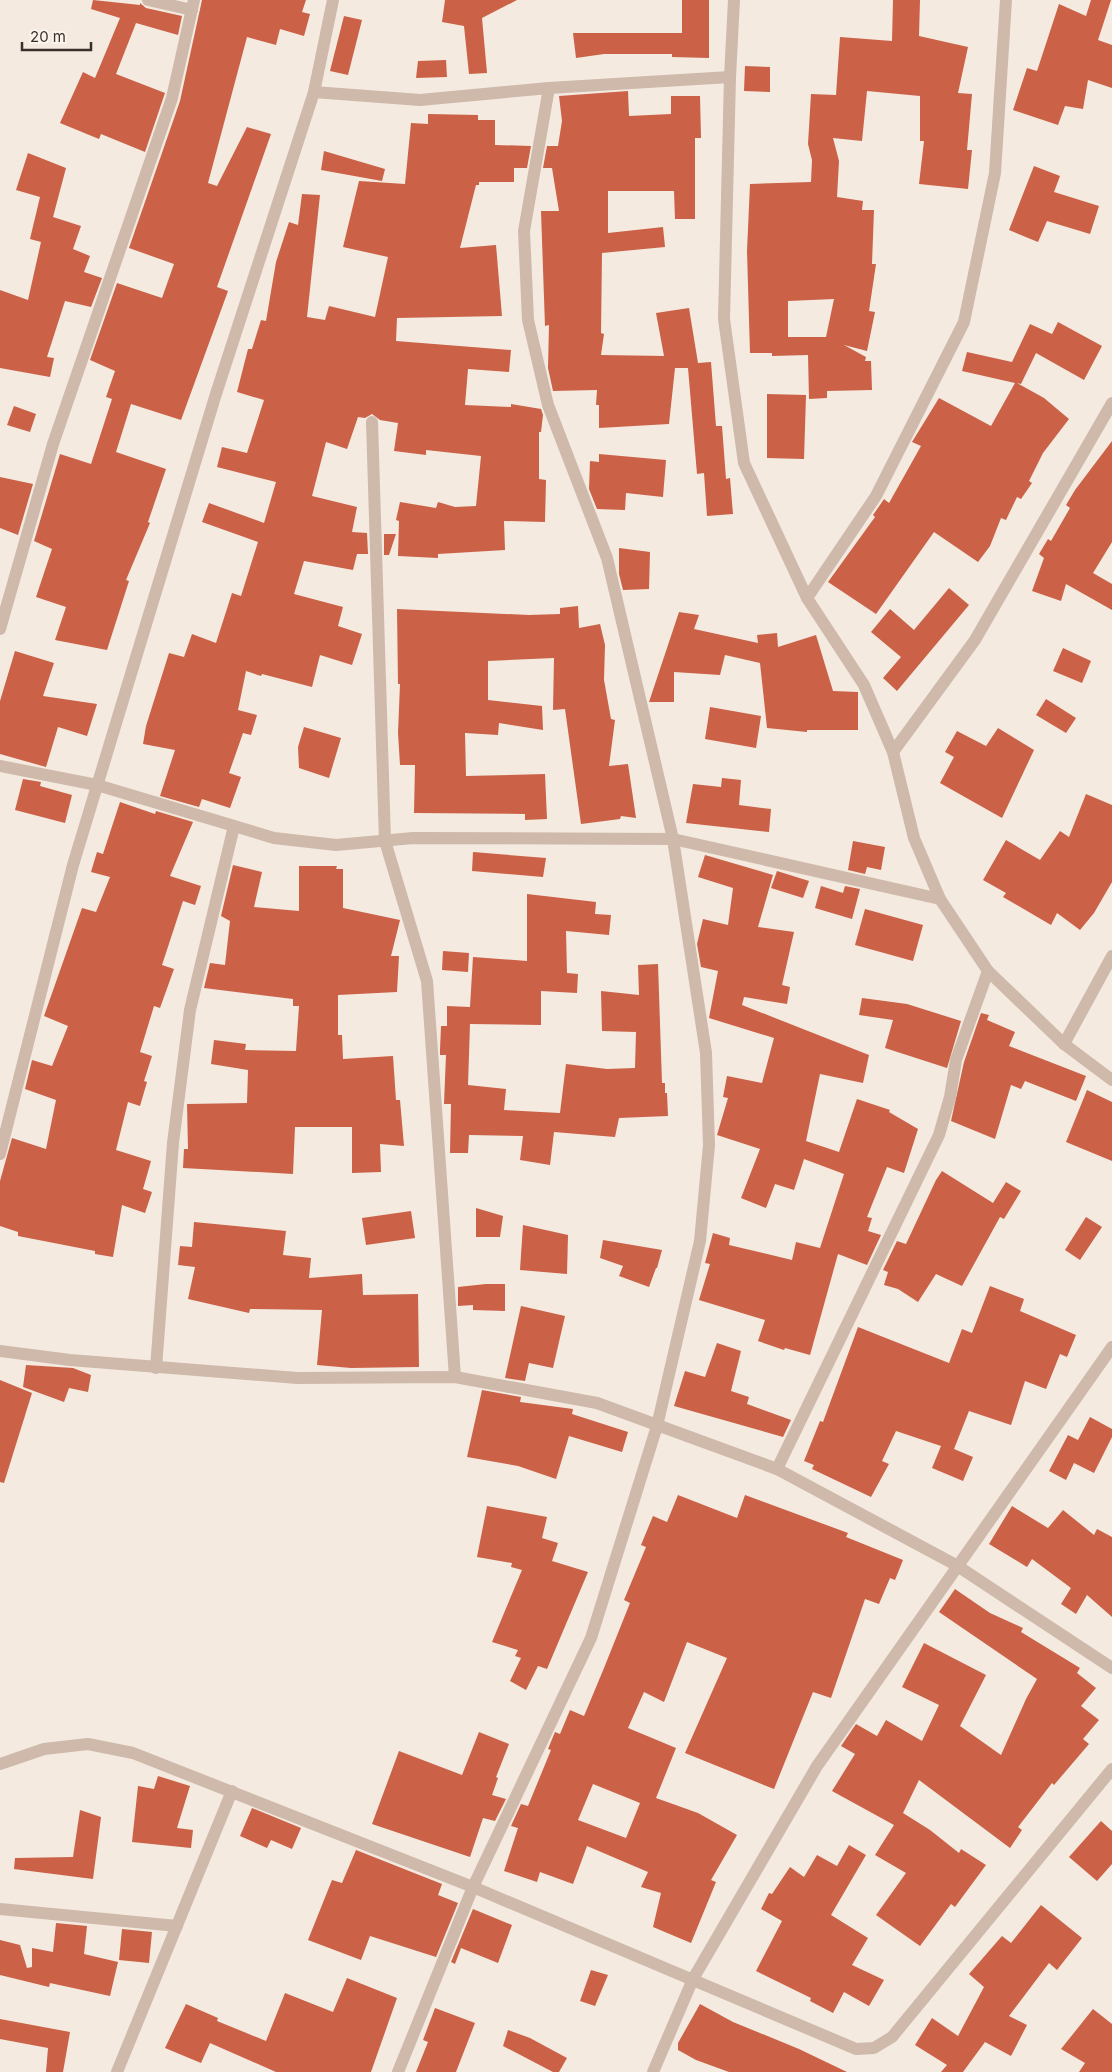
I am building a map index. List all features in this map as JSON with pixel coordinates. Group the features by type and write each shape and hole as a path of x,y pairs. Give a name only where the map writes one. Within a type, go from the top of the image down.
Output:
{"street":[{"path":"0,629 53,444 172,98 193,5 148,0"},
{"path":"0,1154 73,865 218,388 314,92 334,0"},
{"path":"734,0 730,77 724,319 744,463 807,598 864,685 894,752 914,838 940,900 988,971 1064,1044 1112,1080"},
{"path":"807,598 876,496 964,322 995,173 1006,0"},
{"path":"314,92 420,100 550,88 730,77"},
{"path":"398,2072 472,1887 592,1638 657,1426 700,1241 709,1145 706,1054 673,839 607,558 548,405 528,320 524,232 550,88"},
{"path":"894,752 975,640 1112,403"},
{"path":"372,422 385,840 427,981 455,1377"},
{"path":"0,766 97,785 274,838 336,845 413,838 673,839 940,900"},
{"path":"156,1368 173,1143 190,1010 234,826"},
{"path":"1064,1044 1112,956"},
{"path":"777,1469 939,1135 950,1097 956,1060 988,971"},
{"path":"653,2072 693,1979 817,1766 956,1565 1112,1347"},
{"path":"0,1351 156,1368 298,1378 455,1377 597,1403 777,1469 956,1565 1112,1668"},
{"path":"0,1764 44,1749 88,1744 133,1753 472,1887 856,2049 874,2048 892,2037 1112,1769"},
{"path":"117,2072 232,1791"},
{"path":"0,1910 177,1926"}],"building":[{"path":"93,0 140,5 140,3 146,8 182,16 178,35 136,23 116,74 165,93 145,152 101,134 99,139 60,123 83,72 95,78 120,18 91,9"},
{"path":"202,0 306,0 302,12 310,14 304,36 280,29 276,45 247,37 208,183 217,186 247,127 271,134 217,287 228,291 181,420 131,404 116,452 166,469 148,522 150,523 126,580 129,581 107,650 55,640 66,607 36,597 52,549 34,541 60,454 91,464 112,399 106,397 115,371 90,360 117,283 162,298 174,264 129,248 180,101"},
{"path":"445,0 517,0 482,18 487,73 469,74 464,26 442,22"},
{"path":"682,0 709,0 709,58 672,57 672,54 604,54 576,58 573,33 682,33"},
{"path":"893,0 920,0 919,36 968,47 958,93 972,94 967,150 972,150 968,189 919,184 924,141 920,141 920,96 867,91 862,141 833,138 839,161 837,197 863,201 862,210 874,210 872,264 876,264 869,311 875,312 867,351 844,345 866,357 865,361 871,361 872,390 827,391 827,398 809,399 808,355 772,356 772,353 750,353 747,251 750,184 811,182 812,160 808,144 811,94 836,95 840,37 892,41","holes":["834,299 826,337 788,337 788,301"]},
{"path":"1091,0 1111,0 1098,40 1112,45 1112,88 1088,80 1083,109 1065,106 1058,125 1013,110 1027,68 1037,71 1059,4 1086,16"},
{"path":"344,16 362,20 348,75 330,71"},
{"path":"446,60 447,77 416,78 418,61"},
{"path":"745,66 770,67 770,92 744,91"},
{"path":"628,91 629,116 671,114 671,96 700,96 701,138 695,138 695,219 675,219 674,191 608,191 608,233 663,227 665,247 602,253 601,333 604,334 601,355 664,356 656,313 689,308 698,363 711,362 716,426 722,426 726,479 730,478 733,514 707,516 704,473 697,474 688,368 675,368 669,424 599,428 599,405 596,405 597,390 553,391 548,368 549,325 545,326 541,211 559,211 552,168 543,168 547,146 558,146 562,121 559,96"},
{"path":"428,114 478,115 478,120 495,120 495,145 531,146 527,168 514,168 514,182 479,182 479,185 476,185 460,248 496,245 502,316 397,318 396,341 511,350 509,372 468,369 465,405 511,407 511,404 541,409 543,415 541,432 539,432 539,479 546,480 545,522 504,521 505,550 438,554 438,558 398,556 399,521 396,520 400,502 436,508 438,502 455,507 476,506 481,456 426,450 426,455 394,451 398,423 380,420 372,414 365,418 358,417 347,449 326,442 312,496 357,507 352,532 367,533 368,554 357,554 353,570 304,561 294,594 343,607 338,626 362,634 352,665 320,655 312,687 246,671 238,710 257,715 251,735 243,733 229,773 241,777 230,808 202,799 199,807 160,796 175,750 143,744 146,726 169,653 184,657 192,634 216,643 232,593 241,596 258,542 202,522 209,503 264,523 276,482 217,467 222,447 247,453 264,400 237,392 248,349 252,349 261,320 266,321 276,262 289,222 298,225 302,194 320,195 307,317 325,320 329,306 375,317 388,257 343,247 359,181 405,184 411,123 428,124"},
{"path":"324,151 385,169 382,181 321,170"},
{"path":"28,153 66,168 53,217 81,226 73,249 90,256 84,272 102,278 91,307 65,301 47,357 54,358 50,377 0,368 0,290 28,300 41,242 30,239 40,197 16,190"},
{"path":"1034,166 1060,176 1054,192 1099,206 1090,234 1047,221 1038,242 1009,230"},
{"path":"1058,322 1102,346 1084,380 1036,353 1021,384 1017,383 1044,398 1069,419 1043,453 1029,481 1032,483 1021,499 1017,497 1006,520 1001,518 990,546 978,562 934,532 876,614 828,582 875,517 873,515 884,499 889,503 921,446 912,442 939,398 991,426 1015,383 962,371 967,352 1012,362 1030,324 1052,334"},
{"path":"767,394 806,395 804,459 767,458"},
{"path":"14,406 36,414 30,432 7,425"},
{"path":"1112,441 1112,542 1093,573 1112,584 1112,610 1066,584 1061,601 1032,591 1044,558 1039,554 1048,539 1051,541 1070,508 1066,505 1075,490"},
{"path":"599,454 666,460 663,497 626,493 625,510 597,509 589,489 590,461 599,462"},
{"path":"0,477 33,484 18,535 0,528"},
{"path":"384,534 396,534 389,555 384,555"},
{"path":"619,548 650,552 649,589 623,590 619,574"},
{"path":"949,588 969,605 897,691 883,678 901,657 871,632 890,609 914,630"},
{"path":"578,606 579,628 600,624 605,645 604,680 611,719 615,720 609,766 628,764 636,818 621,816 620,819 581,824 565,709 553,710 554,658 488,661 488,700 542,706 543,730 499,723 498,735 465,733 466,776 545,774 547,819 525,820 525,814 414,813 415,765 400,765 398,733 400,684 398,684 397,609 529,615 560,614 560,608"},
{"path":"679,612 699,615 694,629 758,643 757,635 777,633 778,647 816,635 833,691 858,692 858,730 807,730 807,732 767,728 760,663 725,655 720,675 674,672 674,702 649,702"},
{"path":"1063,648 1091,661 1082,683 1053,671"},
{"path":"15,651 54,663 43,696 97,704 87,736 58,727 46,767 0,754 0,701"},
{"path":"1046,699 1076,718 1066,733 1036,715"},
{"path":"710,707 761,716 756,748 705,739"},
{"path":"304,727 341,738 329,778 299,768 298,747"},
{"path":"998,728 1034,750 1002,818 940,783 954,757 945,752 957,731 986,746"},
{"path":"722,778 741,780 739,805 771,809 769,832 686,823 693,784 721,787"},
{"path":"23,779 41,782 40,786 72,795 65,823 15,810"},
{"path":"1086,794 1112,805 1112,882 1094,913 1080,930 1057,913 1051,925 1003,897 1006,893 983,880 1006,840 1040,860 1060,831 1069,837"},
{"path":"120,802 155,814 156,811 193,822 170,876 201,886 195,905 183,901 162,965 174,969 160,1008 154,1006 140,1052 152,1056 144,1081 147,1082 140,1106 128,1102 116,1150 151,1161 143,1189 152,1192 145,1213 122,1205 113,1257 95,1254 95,1251 18,1236 18,1232 0,1226 0,1181 12,1138 46,1149 56,1100 25,1089 32,1060 52,1066 68,1026 44,1016 82,908 96,912 110,877 91,872 97,852 103,854"},
{"path":"853,841 885,847 881,870 867,867 865,874 848,870"},
{"path":"473,852 546,858 543,877 472,871"},
{"path":"705,855 773,875 758,927 794,932 782,985 790,987 787,1004 744,997 742,1005 869,1055 863,1083 820,1074 806,1141 839,1152 857,1099 890,1110 889,1112 918,1129 904,1173 887,1167 867,1217 872,1218 868,1231 881,1235 867,1265 838,1254 810,1355 785,1348 784,1350 758,1341 765,1320 699,1300 710,1264 705,1263 713,1233 730,1238 729,1245 792,1260 796,1242 820,1248 844,1174 804,1159 794,1190 775,1184 766,1208 741,1198 760,1149 717,1135 728,1098 723,1097 727,1076 762,1083 774,1038 709,1018 718,971 701,967 697,944 703,919 728,925 733,888 698,877"},
{"path":"233,865 262,872 254,907 299,911 299,866 337,866 336,869 343,869 343,908 400,920 391,956 399,956 397,992 338,995 338,1035 342,1035 343,1059 393,1056 396,1100 400,1100 404,1146 380,1144 381,1172 352,1173 352,1127 295,1127 293,1174 183,1168 184,1149 188,1149 187,1104 247,1103 248,1070 211,1064 214,1040 246,1044 245,1050 296,1051 299,1006 293,1006 293,999 204,988 210,963 225,965 230,921 221,916"},
{"path":"777,871 809,881 803,898 771,888"},
{"path":"821,886 843,893 845,886 860,889 852,919 815,908"},
{"path":"527,894 596,902 595,914 611,915 609,935 566,931 567,973 578,974 577,993 541,991 541,1025 470,1024 468,1085 506,1089 504,1110 560,1113 566,1064 607,1069 635,1068 636,1032 602,1031 601,991 639,995 638,965 658,964 662,1083 665,1083 665,1093 667,1093 668,1116 619,1118 615,1137 554,1132 550,1165 520,1160 523,1136 469,1135 468,1153 450,1153 451,1104 444,1104 446,1055 440,1055 440,1050 441,1026 447,1026 447,1006 470,1007 473,957 527,961"},
{"path":"865,909 923,925 913,961 855,945"},
{"path":"443,951 469,953 468,972 442,970"},
{"path":"862,998 907,1004 961,1021 947,1068 885,1048 893,1020 859,1015"},
{"path":"981,1013 989,1015 987,1020 1015,1032 1009,1046 1086,1076 1076,1101 1025,1081 1021,1089 1011,1085 995,1139 951,1121 964,1062"},
{"path":"1087,1090 1112,1102 1112,1161 1066,1142"},
{"path":"942,1171 993,1203 1006,1182 1021,1191 1004,1219 1000,1217 962,1286 936,1274 918,1302 898,1289 884,1285 888,1272 883,1270 897,1241 906,1244"},
{"path":"476,1208 503,1216 500,1237 476,1237"},
{"path":"411,1211 415,1238 366,1245 362,1218"},
{"path":"1086,1217 1102,1227 1080,1260 1065,1250"},
{"path":"194,1222 286,1231 283,1255 311,1258 309,1278 362,1274 363,1295 418,1294 419,1367 351,1368 317,1365 322,1310 250,1309 249,1313 188,1299 195,1267 178,1265 180,1246 192,1247"},
{"path":"523,1225 568,1235 567,1274 520,1270"},
{"path":"603,1240 662,1250 649,1287 619,1276 623,1266 600,1258"},
{"path":"505,1284 505,1311 473,1310 473,1305 458,1306 458,1287"},
{"path":"990,1286 1024,1299 1020,1311 1076,1335 1067,1357 1060,1354 1046,1389 1025,1381 1011,1425 969,1411 954,1449 973,1457 963,1481 932,1468 941,1446 896,1431 882,1461 889,1464 871,1497 812,1469 814,1465 804,1461 820,1421 823,1422 858,1327 949,1363 962,1329 972,1333"},
{"path":"521,1306 565,1316 553,1368 529,1363 525,1381 505,1378"},
{"path":"717,1343 741,1351 731,1391 749,1397 747,1404 791,1420 783,1437 674,1406 685,1371 705,1377"},
{"path":"26,1365 73,1368 91,1375 88,1392 69,1388 64,1402 23,1387"},
{"path":"0,1380 32,1393 4,1483 0,1482"},
{"path":"482,1390 521,1397 520,1402 573,1409 572,1414 628,1432 622,1452 569,1436 556,1479 518,1466 467,1457"},
{"path":"1090,1417 1112,1429 1112,1437 1094,1473 1074,1463 1066,1480 1049,1471 1068,1435 1078,1440"},
{"path":"678,1495 737,1518 745,1495 848,1533 846,1537 903,1560 895,1580 890,1578 879,1604 865,1599 831,1698 813,1692 774,1789 685,1753 727,1658 687,1642 664,1702 644,1692 628,1728 676,1748 656,1798 698,1813 737,1835 711,1880 716,1882 691,1943 653,1927 661,1893 641,1887 648,1872 587,1846 573,1884 540,1872 537,1882 504,1871 518,1828 511,1826 521,1804 528,1806 551,1750 548,1749 555,1732 560,1734 570,1710 584,1716 630,1603 624,1600 646,1547 641,1545 653,1516 667,1522","holes":["593,1784 640,1803 626,1838 578,1820"]},
{"path":"487,1506 547,1517 542,1538 558,1543 552,1561 588,1572 547,1669 538,1666 526,1690 510,1681 521,1658 515,1656 518,1650 492,1642 522,1570 511,1567 512,1563 477,1557"},
{"path":"1012,1506 1048,1528 1063,1510 1094,1535 1097,1529 1112,1537 1112,1617 1087,1595 1076,1614 1061,1604 1071,1588 1032,1559 1027,1567 989,1544"},
{"path":"955,1589 990,1613 1023,1628 1021,1632 1080,1668 1077,1673 1096,1688 1081,1706 1099,1720 1083,1739 1089,1744 1054,1785 1052,1783 1018,1827 1022,1830 1010,1848 919,1780 903,1813 930,1830 959,1853 961,1849 986,1865 955,1907 951,1904 920,1946 876,1915 906,1873 875,1855 894,1825 832,1791 855,1754 841,1746 856,1724 877,1736 886,1720 922,1741 939,1705 902,1687 924,1643 986,1675 960,1726 1001,1755 1037,1679 939,1612"},
{"path":"479,1732 509,1744 496,1777 498,1778 492,1795 506,1799 495,1821 483,1818 470,1857 372,1824 399,1751 462,1775"},
{"path":"158,1776 190,1786 177,1828 193,1830 191,1848 132,1842 138,1786 154,1789"},
{"path":"252,1808 301,1828 292,1849 271,1840 267,1848 240,1836"},
{"path":"80,1810 101,1817 93,1879 14,1869 15,1858 73,1857"},
{"path":"1101,1821 1112,1831 1112,1864 1097,1881 1069,1857"},
{"path":"849,1845 866,1855 831,1915 868,1938 852,1965 884,1980 869,2006 844,1992 833,2013 810,2001 811,1998 756,1971 782,1921 761,1909 769,1893 772,1894 790,1867 804,1877 817,1855 837,1866"},
{"path":"356,1850 442,1884 438,1895 458,1903 436,1957 370,1936 361,1960 308,1940 332,1880 342,1883"},
{"path":"1041,1905 1082,1938 1057,1970 1049,1963 1009,2016 1027,2025 1011,2056 985,2042 963,2072 941,2072 947,2065 915,2045 932,2018 958,2036 984,1987 969,1974 1002,1936 1011,1943"},
{"path":"473,1909 512,1925 498,1963 461,1948 455,1964 451,1962"},
{"path":"56,1923 87,1926 84,1954 118,1962 110,1996 50,1983 49,1987 0,1975 0,1940 20,1945 27,1968 32,1967 32,1948 53,1952"},
{"path":"122,1929 152,1932 149,1963 119,1960"},
{"path":"591,1970 608,1975 595,2006 580,2001"},
{"path":"347,1978 397,1998 371,2072 276,2072 210,2043 201,2063 165,2048 186,2004 218,2018 217,2021 266,2041 285,1993 333,2012"},
{"path":"700,2004 733,2022 799,2049 847,2072 729,2072 696,2060 678,2050 678,2043"},
{"path":"435,2008 475,2023 456,2072 416,2072 428,2042 423,2040"},
{"path":"1093,2009 1112,2024 1112,2072 1079,2072 1085,2063 1061,2049"},
{"path":"0,2019 70,2032 63,2072 46,2072 48,2048 0,2039"},
{"path":"508,2030 530,2038 567,2058 559,2072 553,2072 503,2046"}]}
